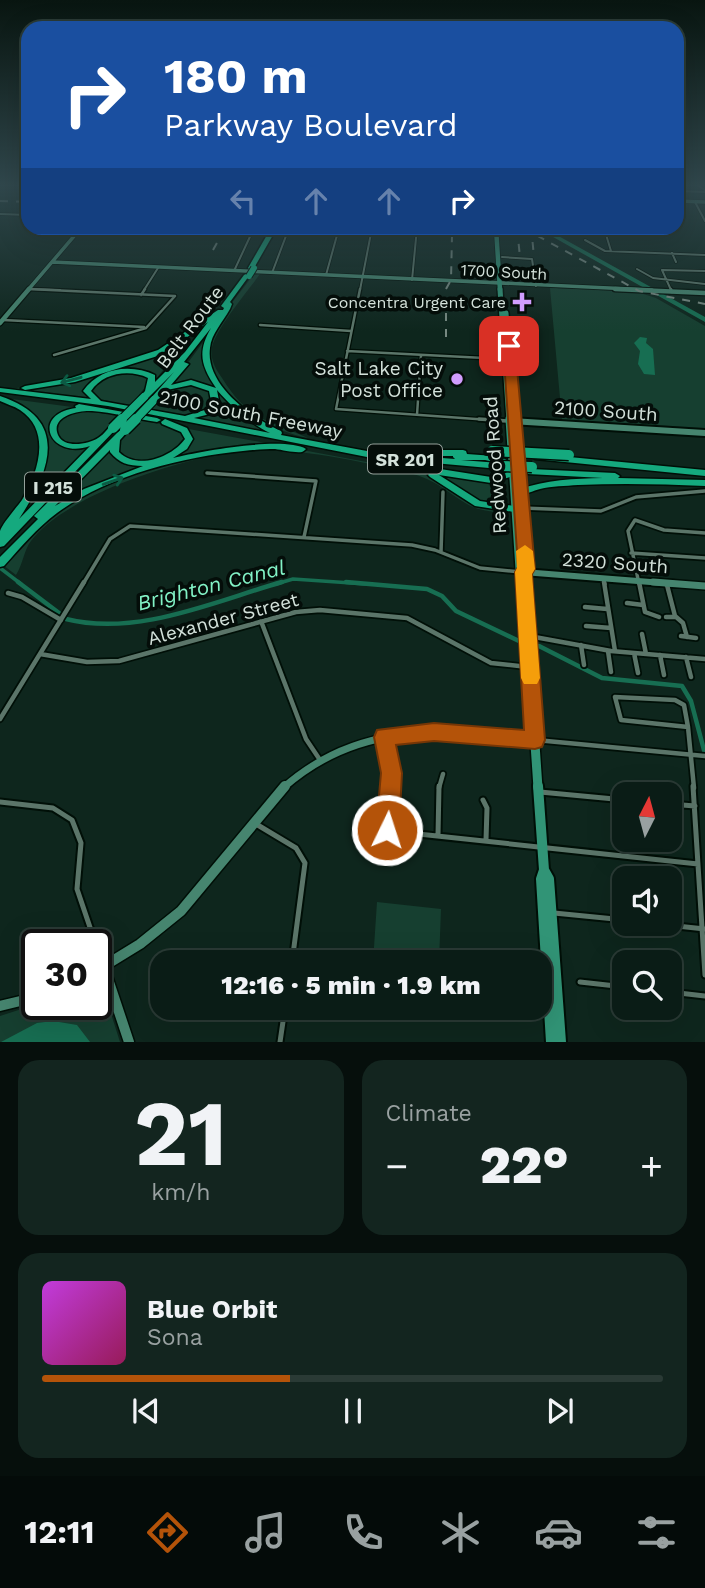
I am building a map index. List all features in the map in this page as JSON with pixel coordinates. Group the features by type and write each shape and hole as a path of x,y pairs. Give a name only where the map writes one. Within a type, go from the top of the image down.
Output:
{"highway":[{"path":"251,270 264,235"},
{"name":"Belt Route","path":"0,544 117,431 156,399 229,304 272,235"},
{"name":"Belt Route","path":"0,557 117,431 146,394 188,354 251,270"},
{"path":"229,304 210,337 205,354 209,371 237,408 261,426 328,448 498,458 518,468 535,482 557,484"},
{"path":"0,393 57,383 145,358 183,340 220,312"},
{"path":"108,404 94,400 87,391 92,383 116,373 133,370 146,373 153,379 146,394"},
{"path":"142,411 191,417 208,413 215,401 210,387 191,382 174,384 156,399"},
{"path":"0,393 26,409 39,426 43,459 33,494 0,536"},
{"name":"2100 South Freeway","path":"0,393 108,404 310,444 398,458 500,468"},
{"name":"2100 South Freeway","path":"0,393 328,448 349,456 425,466 705,478"},
{"path":"96,409 76,409 58,416 51,427 53,438 61,444 75,447 93,443 117,431"},
{"path":"117,431 113,449 123,462 134,464 160,460 182,449 188,439 184,430 165,422"},
{"path":"310,444 385,453"},
{"path":"0,563 61,506 78,495 121,478 233,447 328,448 408,453 569,454 705,478"},
{"path":"349,456 488,480 502,478 534,460 554,459 665,469"},
{"path":"414,469 444,480 478,504 519,508"},
{"path":"522,492 532,486 557,484 705,478"}],"main road":[{"name":"Redwood Road","path":"498,235 507,359 522,492 519,508"},
{"name":"Redwood Road","path":"499,235 502,284"},
{"name":"Redwood Road","path":"518,468 543,849 544,870 541,879 551,1042"},
{"name":"Redwood Road","path":"544,870 549,879 561,1042"}],"street":[{"path":"1,321 75,235"},
{"path":"234,271 251,235"},
{"path":"272,273 286,235"},
{"path":"326,275 337,235"},
{"path":"371,235 346,351 507,359"},
{"path":"412,280 417,235"},
{"path":"606,235 611,251"},
{"path":"585,240 601,250 705,255"},
{"path":"672,253 676,262"},
{"path":"502,257 532,259 536,286"},
{"name":"1700 South","path":"52,262 705,293"},
{"path":"141,295 158,268"},
{"path":"637,269 652,278 705,284"},
{"path":"672,292 664,279 663,270 705,271"},
{"path":"29,289 175,296 146,328 54,355"},
{"path":"1,321 146,328"},
{"path":"260,325 351,331"},
{"name":"2100 South","path":"346,351 335,405 338,410 705,433"},
{"path":"417,416 421,355"},
{"path":"207,473 316,481 304,537"},
{"path":"519,508 604,511 636,497 705,491"},
{"path":"441,552 443,492"},
{"path":"659,617 647,615 636,581 627,536 635,520 664,530 705,533"},
{"path":"0,719 110,539 130,526 412,545 441,552 480,568 523,572"},
{"path":"631,553 705,558"},
{"name":"2320 South","path":"523,572 705,586"},
{"path":"603,578 609,598 608,609 615,652"},
{"path":"667,583 676,617"},
{"path":"8,593 20,595 48,617 61,620"},
{"path":"627,603 643,605"},
{"path":"584,607 608,609"},
{"name":"Alexander Street","path":"39,654 87,662 119,661 261,621 314,610 402,617 491,663 530,668"},
{"path":"666,617 676,617 682,621 684,637 696,638"},
{"path":"261,621 306,739 320,760"},
{"path":"586,626 611,628"},
{"path":"527,635 615,652 705,659"},
{"path":"642,635 646,654"},
{"path":"581,645 584,666"},
{"path":"608,650 611,672"},
{"path":"634,653 638,673"},
{"path":"660,655 664,675"},
{"path":"687,657 691,677"},
{"path":"688,727 620,719 615,697 620,695 681,701 688,727 692,755 705,975"},
{"path":"112,961 149,937 189,902 251,821 284,786 320,760 347,747 384,737 434,732 704,756"},
{"path":"384,737 391,773 387,830"},
{"path":"438,835 439,780 443,774"},
{"path":"538,792 612,799"},
{"path":"483,800 487,808 486,840"},
{"path":"0,802 49,807 72,820 81,843 77,889 91,929"},
{"path":"682,805 695,806"},
{"path":"251,821 296,848 305,863 294,950"},
{"path":"362,828 698,864"},
{"path":"551,913 612,919"},
{"path":"682,927 703,929"},
{"path":"580,982 612,986"},
{"path":"682,993 705,996"},
{"path":"112,999 129,1042"},
{"path":"0,1006 21,1001"},
{"path":"280,1042 283,1020"}],"shaded area":[{"path":"550,235 557,235 705,317 705,322"},
{"path":"260,274 220,330 212,347 212,359 232,392 250,411 308,438 291,434 254,417 222,391 212,375 208,357 213,331 253,275"},
{"path":"550,288 637,292 656,298 705,326 705,429 562,420"},
{"path":"196,330 155,380 134,370 99,378 86,387 87,398 9,389 61,382 154,355"},
{"path":"210,333 203,354 234,405 254,422 285,436 189,418 211,410 211,387 192,381 172,384"},
{"path":"640,337 647,338 646,343 653,349 655,375 644,374 638,364 640,351 634,343"},
{"path":"131,371 148,377 150,381 130,406 91,397 89,387 110,375"},
{"path":"180,384 206,386 213,397 210,409 187,416 150,410 168,390"},
{"path":"4,398 80,408 50,425 50,433 52,439 62,445 90,445 30,504 44,466 38,420 22,406"},
{"path":"88,410 120,416 93,441 65,445 53,431 61,415"},
{"path":"141,420 179,428 186,439 159,457 126,462 114,448"},
{"path":"183,428 277,445 215,450 109,480 28,529 110,449 116,460 125,465 146,463 188,442"},
{"path":"241,448 297,449 420,472 439,479 480,507 510,513 478,509 423,477 377,465 277,450 235,452 171,466 104,491 74,506 49,523 31,541 16,575 3,565 52,514 89,491 153,467"},
{"path":"435,474 483,483 505,483 508,507 485,505"},
{"path":"377,902 441,909 439,950 374,950"},
{"path":"21,1009 21,1020 112,1020 112,1017 120,1042 0,1042 0,1016"},
{"path":"53,1021 77,1025 90,1042 1,1042 37,1023"}],"waterway":[{"name":"Brighton Canal","path":"0,568 21,584"},
{"name":"Brighton Canal","path":"276,584 293,579 366,584"},
{"name":"Brighton Canal","path":"18,582 59,613"},
{"path":"66,619 93,623 148,620 203,607 282,582"},
{"name":"Brighton Canal","path":"346,582 427,589 442,596 456,611 519,641"},
{"name":"Brighton Canal","path":"539,646 602,678 682,686 691,701 705,754"}],"railway":[{"path":"213,250 221,235"},
{"path":"446,337 446,289 451,280 452,235"},
{"path":"518,235 520,257"},
{"path":"531,235 534,257"},
{"path":"536,235 639,291 705,304"}],"slow traffic":[{"path":"525,551 526,569 523,572 530,678"}],"place":[{"name":"Concentra Urgent Care","path":"522,302"},
{"name":"Salt Lake City Post Office","path":"457,379"}],"route":[{"path":"387,830 391,766 384,737 434,732 535,740 523,572 526,569 524,508 509,346"}]}
